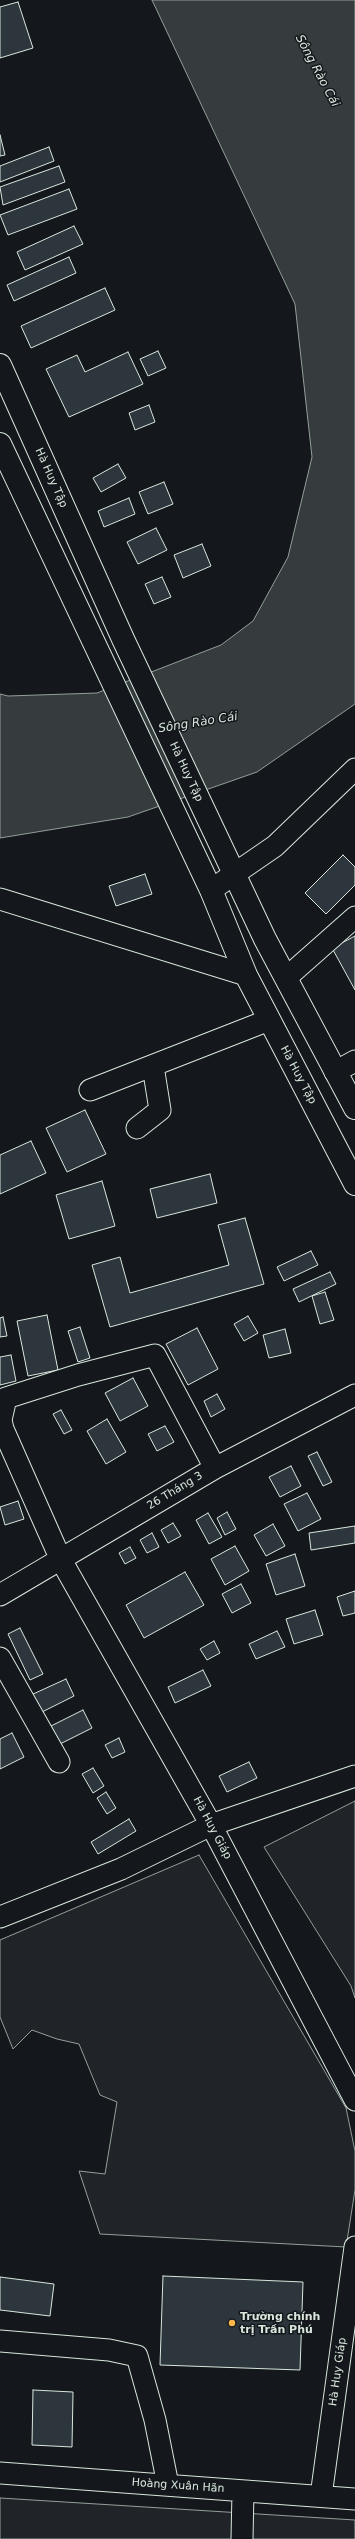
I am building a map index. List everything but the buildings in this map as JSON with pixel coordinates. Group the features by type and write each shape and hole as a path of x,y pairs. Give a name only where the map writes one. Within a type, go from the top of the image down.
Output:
{"main road":[{"name":"Hà Huy Tập","path":"0,365 123,639 234,874 286,978 355,1108"},
{"name":"Hà Huy Tập","path":"0,444 4,464 98,651 184,832 211,890 246,975 355,1184"}],"street":[{"path":"211,890 275,846 355,768"},
{"path":"0,899 246,975"},
{"path":"286,978 355,917"},
{"path":"90,1090 269,1020"},
{"path":"335,1072 355,1061"},
{"path":"137,1128 160,1110 153,1066"},
{"name":"Hà Huy Giáp","path":"215,1468 156,1355 78,1375 6,1398 1,1420 3,1429 61,1560 211,1825 355,2100"},
{"name":"26 Tháng 3","path":"0,1596 215,1468 355,1394"},
{"path":"0,1658 58,1762"},
{"path":"0,1917 121,1869 211,1825 355,1776"},
{"name":"Hà Huy Giáp","path":"321,2496 355,2247"},
{"path":"0,2341 109,2350 137,2356 154,2420 168,2485"},
{"name":"Hoàng Xuân Hãn","path":"0,2473 355,2499"},
{"path":"242,2539 243,2491"}],"shaded area":[{"path":"355,1801 355,1998 351,1986 264,1847"},
{"path":"199,1855 346,2108 355,2151 355,2190 346,2247 100,2234 79,2171 105,2174 117,2102 100,2095 79,2044 57,2039 32,2030 13,2049 0,2017 0,1940"},
{"path":"0,2498 355,2520 355,2539 0,2539"}],"water":[{"name":"Sông Rào Cái","path":"152,0 355,0 355,704 257,772 128,817 0,838 0,694 8,696 97,693 221,645 253,621 288,557 312,457 295,304"}],"place":[{"name":"Trường chính trị Trần Phú","path":"232,2323"}]}
